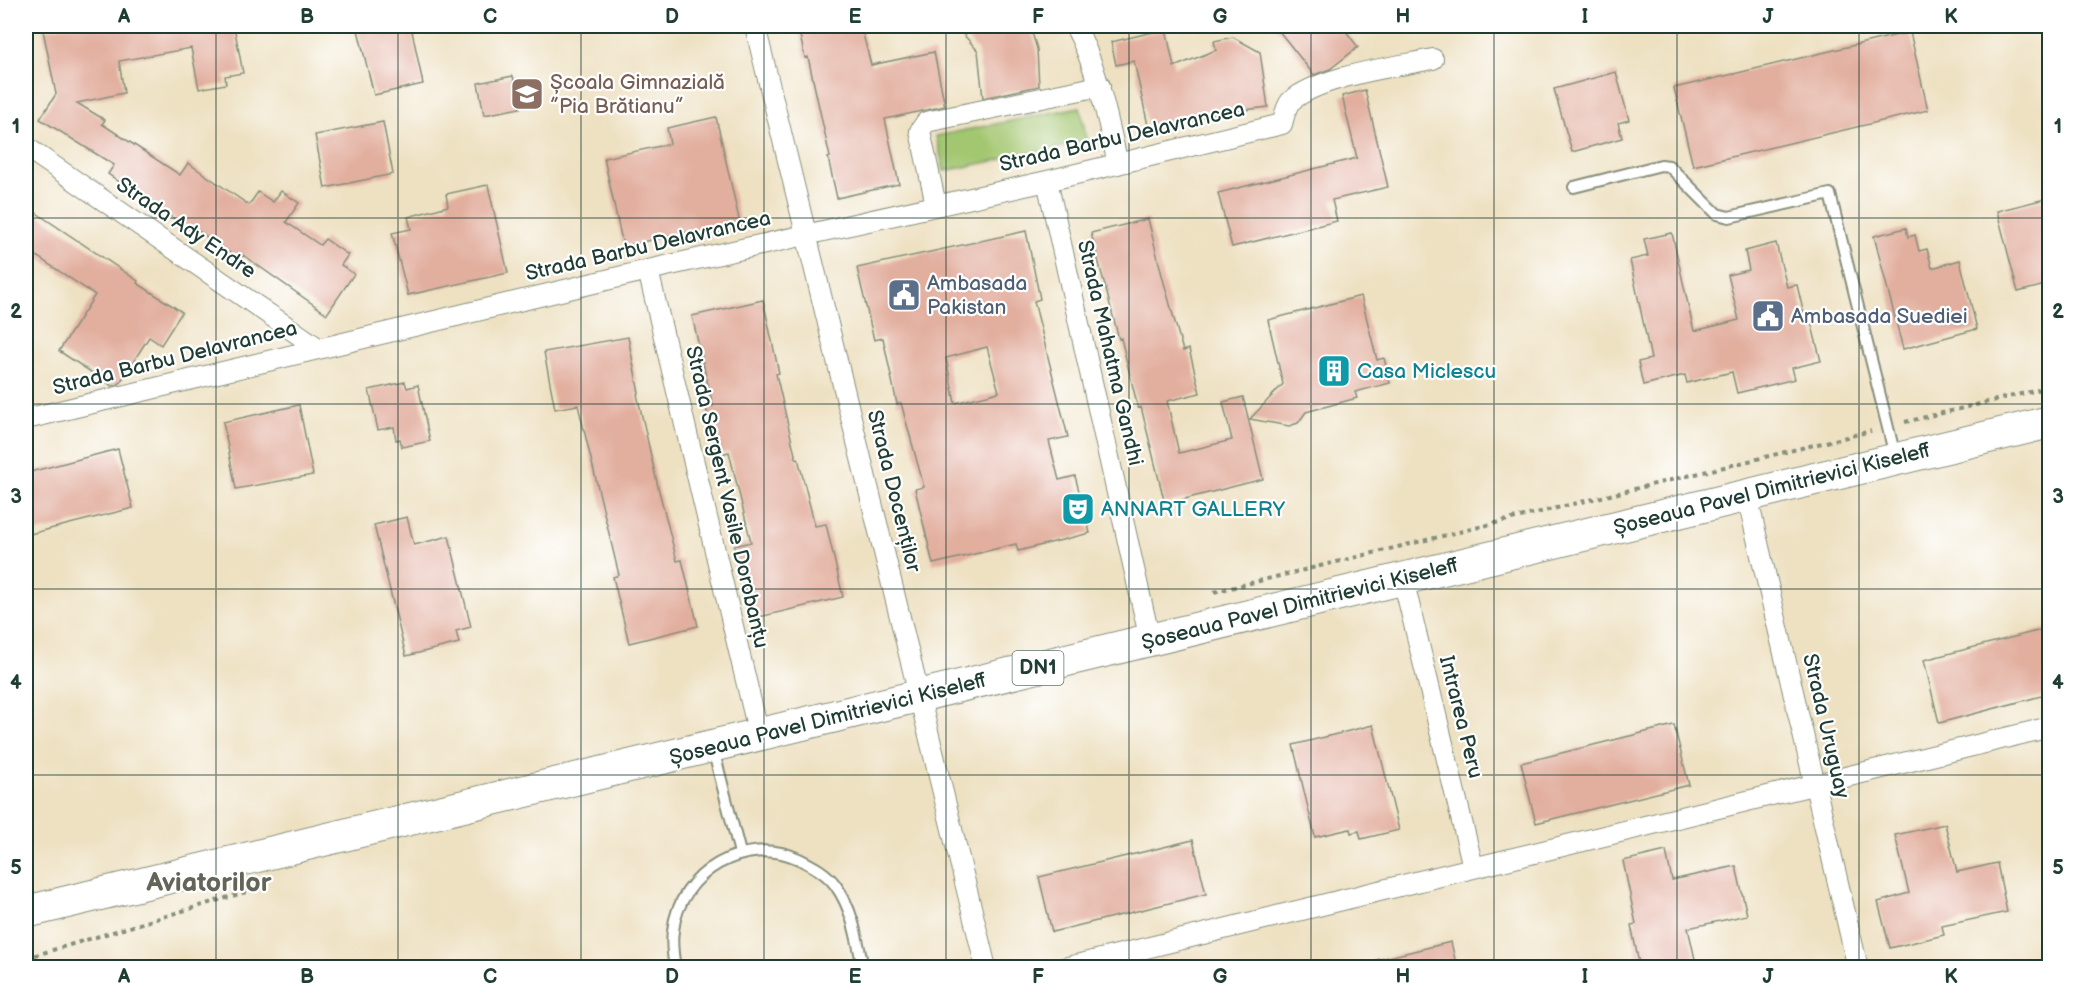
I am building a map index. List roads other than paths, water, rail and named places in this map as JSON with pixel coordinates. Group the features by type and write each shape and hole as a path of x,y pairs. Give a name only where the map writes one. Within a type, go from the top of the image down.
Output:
{"main road":[{"name":"Șoseaua Pavel Dimitrievici Kiseleff","path":"26,912 2049,422"}],"street":[{"name":"Strada Docenților","path":"755,26 986,968"},
{"path":"1075,26 1086,45 1100,86 1118,164"},
{"name":"Strada Barbu Delavrancea","path":"26,419 648,270 1047,181 1282,124 1288,104 1326,83 1433,59"},
{"path":"936,205 920,131 926,122 1100,86"},
{"name":"Strada Ady Endre","path":"26,147 318,348"},
{"name":"Strada Mahatma Gandhi","path":"1047,181 1150,640"},
{"name":"Strada Sergent Vasile Dorobanțu","path":"648,270 759,735"},
{"name":"Strada Uruguay","path":"1747,496 1858,968"},
{"name":"Intrarea Peru","path":"1403,579 1473,867"},
{"path":"1064,968 2049,728"}],"lane":[{"path":"1574,187 1661,165 1669,166 1717,214 1729,217 1830,194 1896,459"},
{"path":"712,747 740,854"},
{"path":"675,968 672,947 673,929 681,902 697,879 717,863 757,850 789,854 817,867 835,884 854,922 863,968"}],"place":[{"name":"Școala Gimnazială ”Pia Brătianu”","path":"527,94"},
{"name":"Ambasada Pakistan","path":"904,295"},
{"name":"Ambasada Suediei","path":"1768,316"},
{"name":"Casa Miclescu","path":"1334,371"},
{"name":"ANNART GALLERY","path":"1078,509"}],"district":[{"name":"Aviatorilor","path":"209,883"}]}
